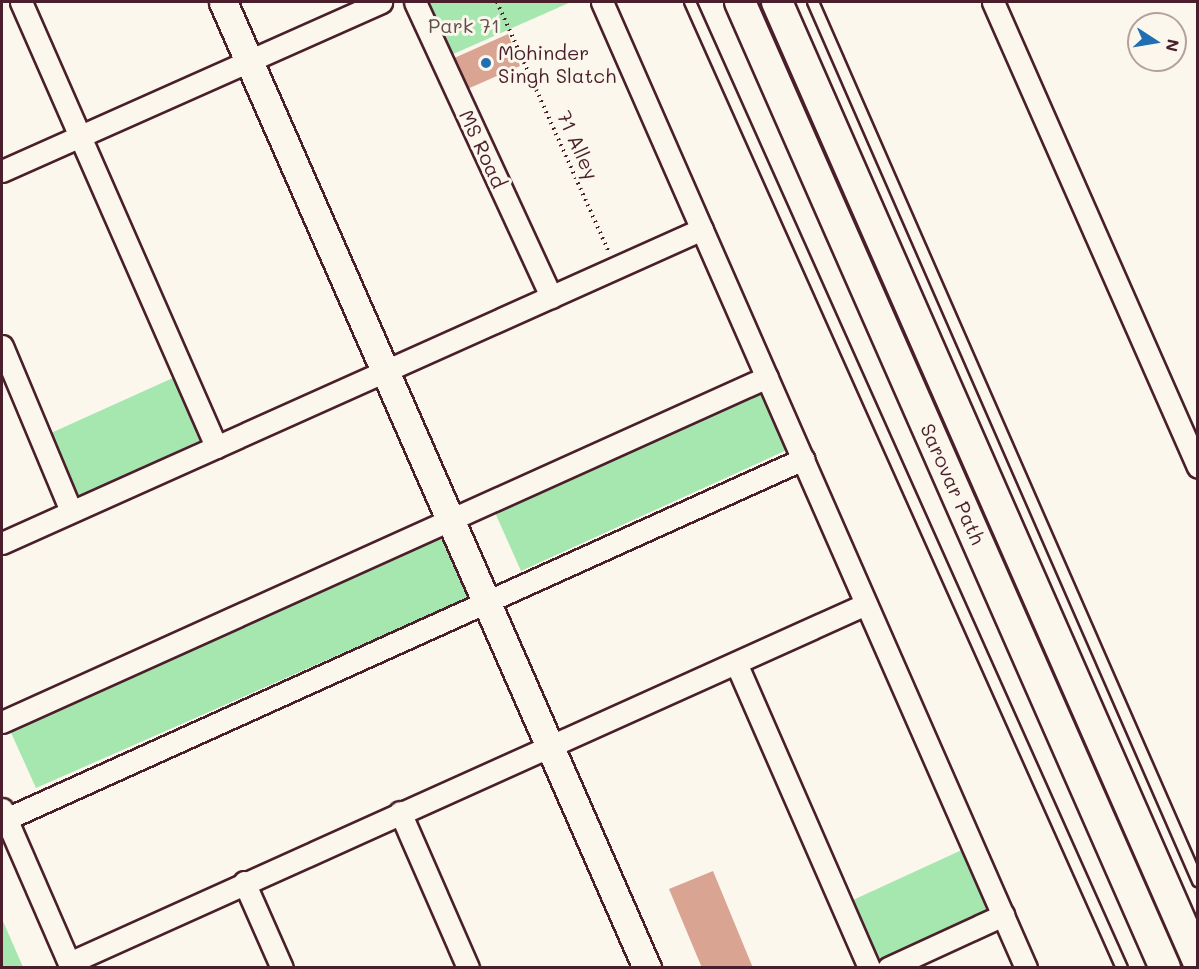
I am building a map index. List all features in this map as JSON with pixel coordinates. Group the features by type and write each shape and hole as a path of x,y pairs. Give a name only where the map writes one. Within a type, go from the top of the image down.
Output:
{"main road":[{"name":"Sarovar Path","path":"740,2 1165,968"},
{"name":"Sarovar Path","path":"777,2 1197,961"}],"street":[{"path":"21,2 216,447"},
{"path":"223,2 647,968"},
{"path":"2,171 381,2"},
{"name":"MS Road","path":"415,2 551,297"},
{"path":"602,2 1026,968"},
{"path":"993,2 1197,467"},
{"path":"2,543 702,229"},
{"path":"2,346 71,511"},
{"path":"2,722 767,377"},
{"path":"803,459 4,814 70,965 244,882 866,604"},
{"path":"736,663 869,968"},
{"path":"400,812 468,968"},
{"path":"244,882 282,968"},
{"path":"888,968 1003,915"}],"lane":[{"path":"690,2 1122,968"},
{"path":"813,2 1197,881"}],"path":[{"name":"71 Alley","path":"497,2 616,268"}],"green space":[{"name":"Park 71","path":"427,2 571,2 451,55"},
{"path":"175,377 203,439 79,496 51,433"},
{"path":"761,386 789,449 521,571 493,508"},
{"path":"451,530 479,593 36,788 8,726"},
{"path":"977,843 1005,906 881,962 853,900"},
{"path":"2,919 23,967 2,967"}],"building":[{"name":"Mohinder Singh Slatch","path":"508,34 520,66 465,90 452,59"},
{"path":"713,871 753,968 702,968 669,889"}],"place":[{"name":"Mohinder Singh Slatch","path":"486,63"}]}
